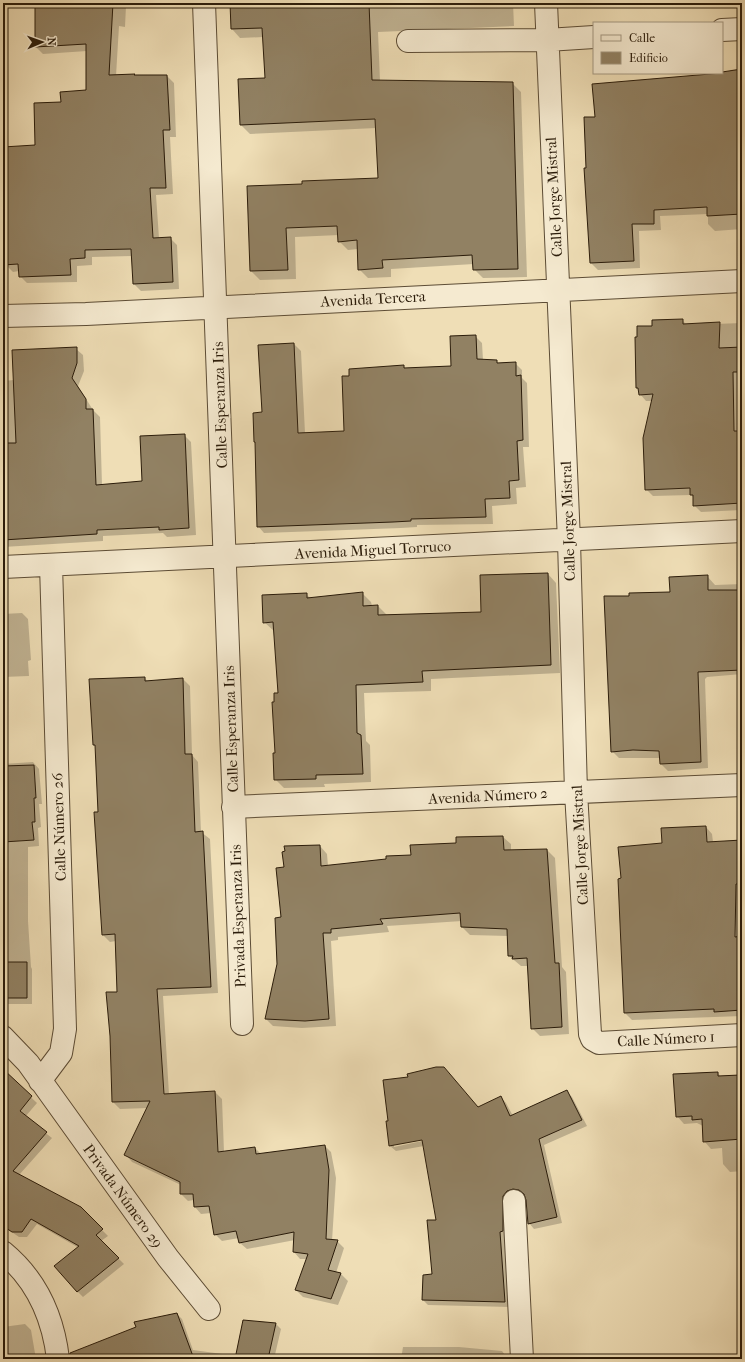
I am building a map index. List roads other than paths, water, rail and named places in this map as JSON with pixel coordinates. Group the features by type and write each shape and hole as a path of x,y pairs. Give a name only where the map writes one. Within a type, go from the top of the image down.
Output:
{"street":[{"name":"Calle Esperanza Iris","path":"204,3 233,807"},
{"name":"Calle Jorge Mistral","path":"546,3 569,541 576,792 590,1034 592,1039"},
{"path":"723,30 742,29"},
{"path":"408,41 547,40 593,37"},
{"name":"Avenida Tercera","path":"3,316 86,314 216,306 742,281"},
{"name":"Avenida Miguel Torruco","path":"3,567 569,541 742,531"},
{"name":"Calle Número 26","path":"40,1081 61,1053 64,1030 51,565"},
{"name":"Avenida Número 2","path":"233,807 742,785"},
{"name":"Privada Esperanza Iris","path":"233,807 242,1024"},
{"name":"Calle Número 1","path":"592,1039 599,1043 742,1035"},
{"name":"Privada Número 29","path":"3,1038 28,1063 168,1258 209,1309"},
{"path":"514,1201 522,1359"},
{"path":"3,1252 13,1260 43,1300 55,1333 58,1359"}]}
